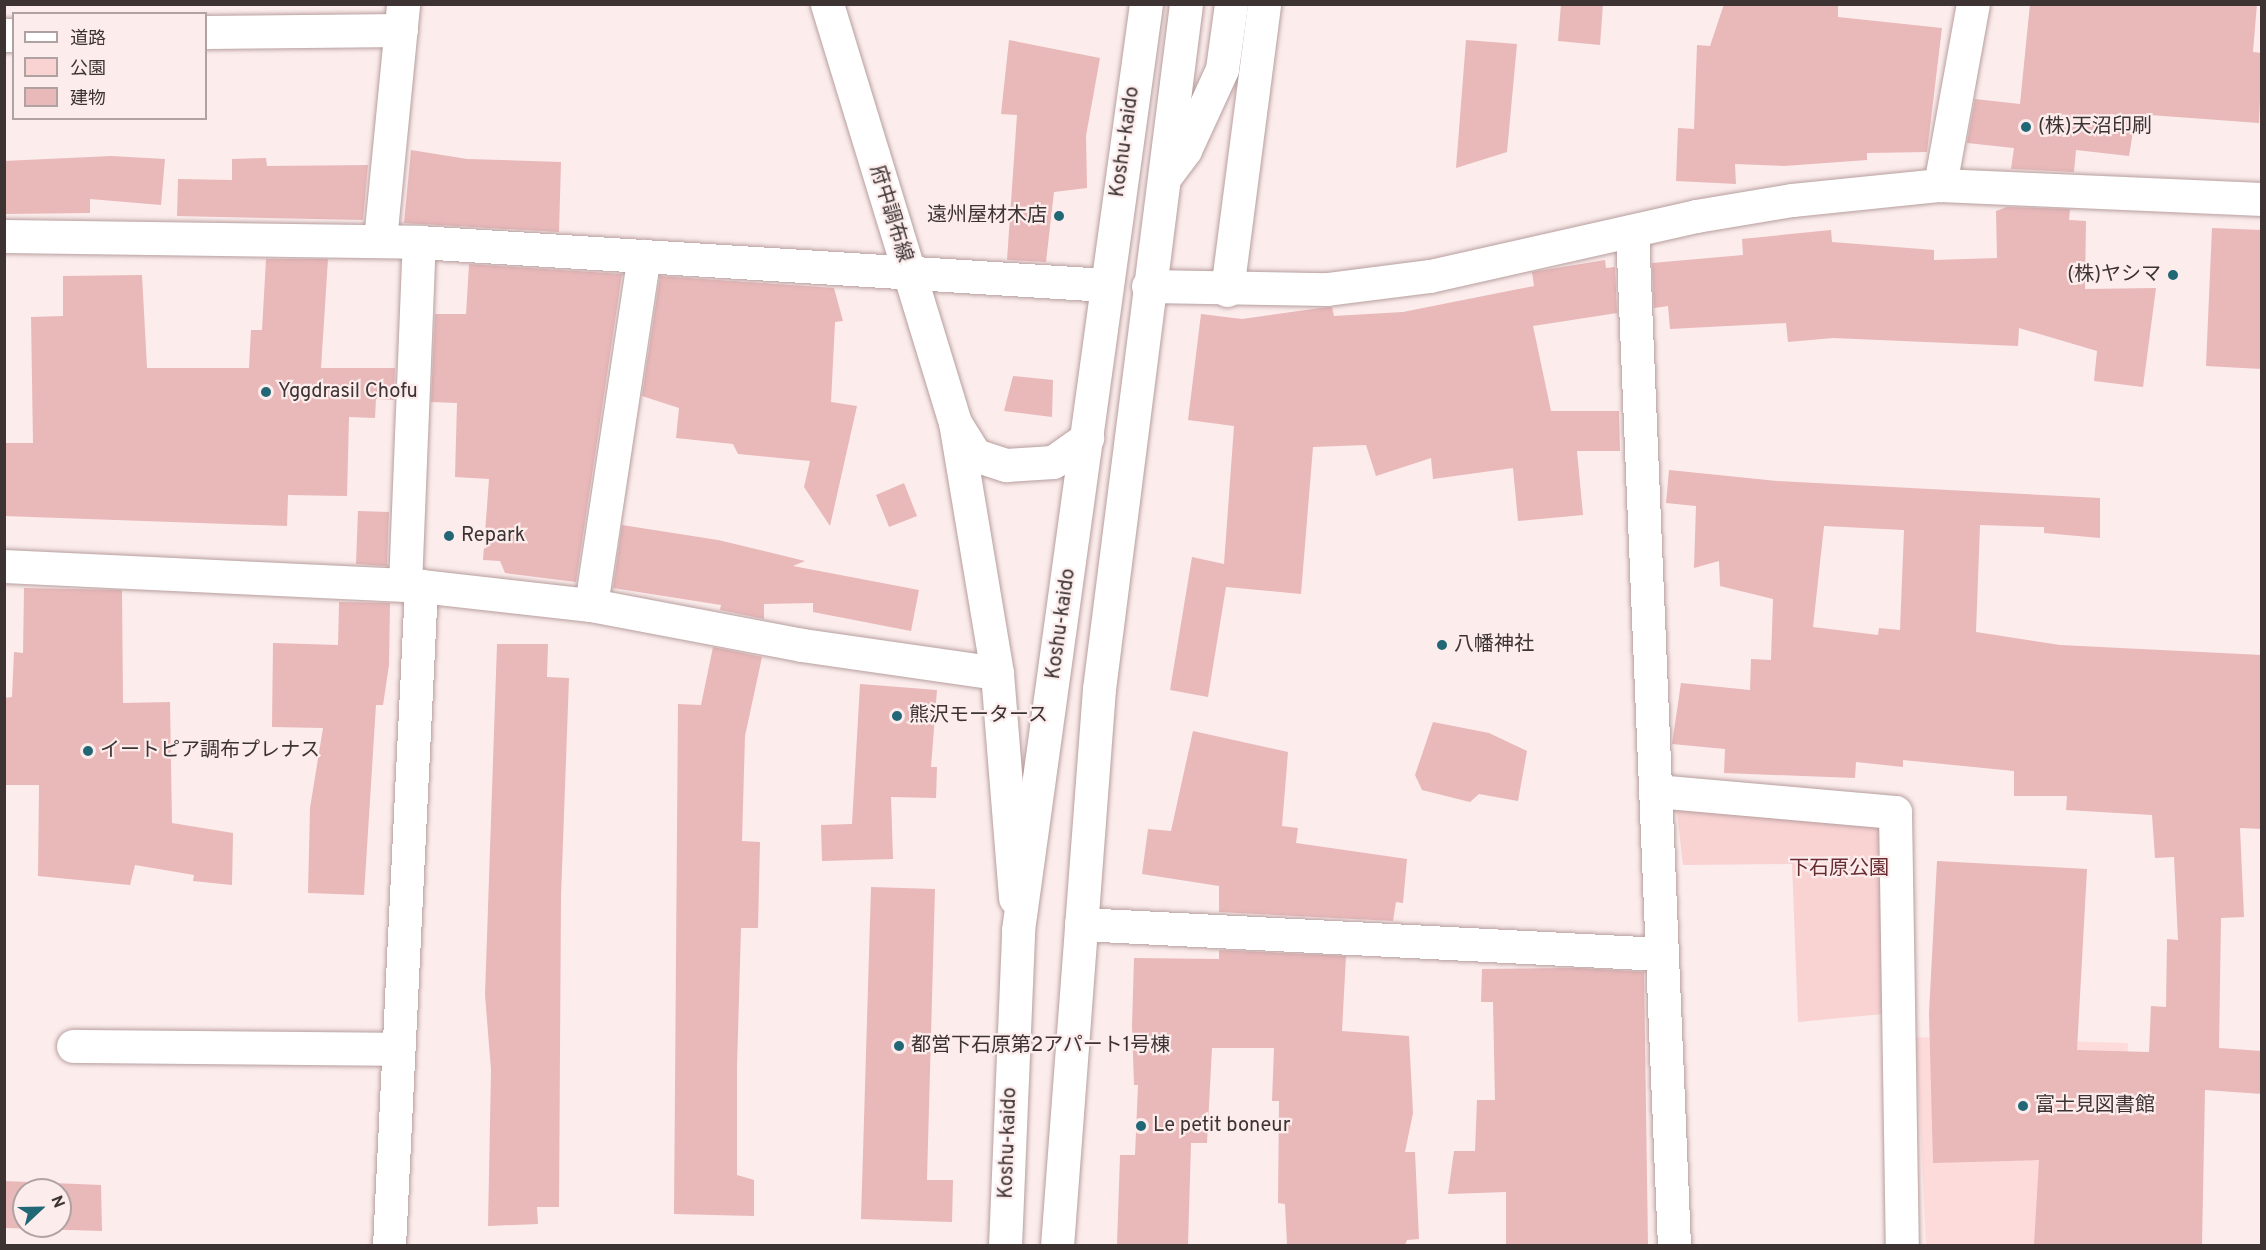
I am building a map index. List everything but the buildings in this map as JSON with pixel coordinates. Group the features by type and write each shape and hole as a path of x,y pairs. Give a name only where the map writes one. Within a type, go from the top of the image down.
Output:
{"main road":[{"name":"府中調布線","path":"827,4 906,271 955,422"},
{"name":"Koshu-kaido","path":"1005,1245 1018,930 1146,4"},
{"name":"Koshu-kaido","path":"1058,1245 1099,689 1148,286 1186,4"},
{"path":"1162,181 1185,150 1222,69 1231,4"},
{"path":"1227,290 1264,4"},
{"path":"1940,185 1973,4"},
{"path":"207,32 402,17 380,240"},
{"path":"1148,286 1227,290 1328,289 1431,276 1632,231 1792,200 1940,185 2262,199"},
{"path":"1632,231 1674,1245"},
{"path":"4,236 380,240 1107,285"},
{"path":"389,1245 398,1049 413,586 419,242"},
{"path":"591,605 644,256"},
{"path":"955,422 975,455 1006,465 1053,462 1087,438"},
{"path":"955,422 997,673 1018,930"},
{"path":"4,566 413,586 591,605 802,645 997,673"},
{"path":"1655,791 1895,812 1902,1245"},
{"path":"1081,924 1662,954"},
{"path":"73,1046 398,1049"}],"shaded area":[{"name":"富士見図書館","path":"1916,1037 2128,1043 2121,1245 1926,1245"}],"green space":[{"name":"下石原公園","path":"1676,804 1886,825 1883,1014 1798,1022 1792,864 1683,865"}],"place":[{"name":"(株)天沼印刷","path":"2026,127"},
{"name":"遠州屋材木店","path":"1059,216"},
{"name":"(株)ヤシマ","path":"2173,275"},
{"name":"Yggdrasil Chofu","path":"266,392"},
{"name":"Repark","path":"449,536"},
{"name":"八幡神社","path":"1442,645"},
{"name":"熊沢モータース","path":"897,716"},
{"name":"イートピア調布プレナス","path":"88,751"},
{"name":"都営下石原第2アパート1号棟","path":"899,1046"},
{"name":"富士見図書館","path":"2023,1106"},
{"name":"Le petit boneur","path":"1141,1126"}]}
